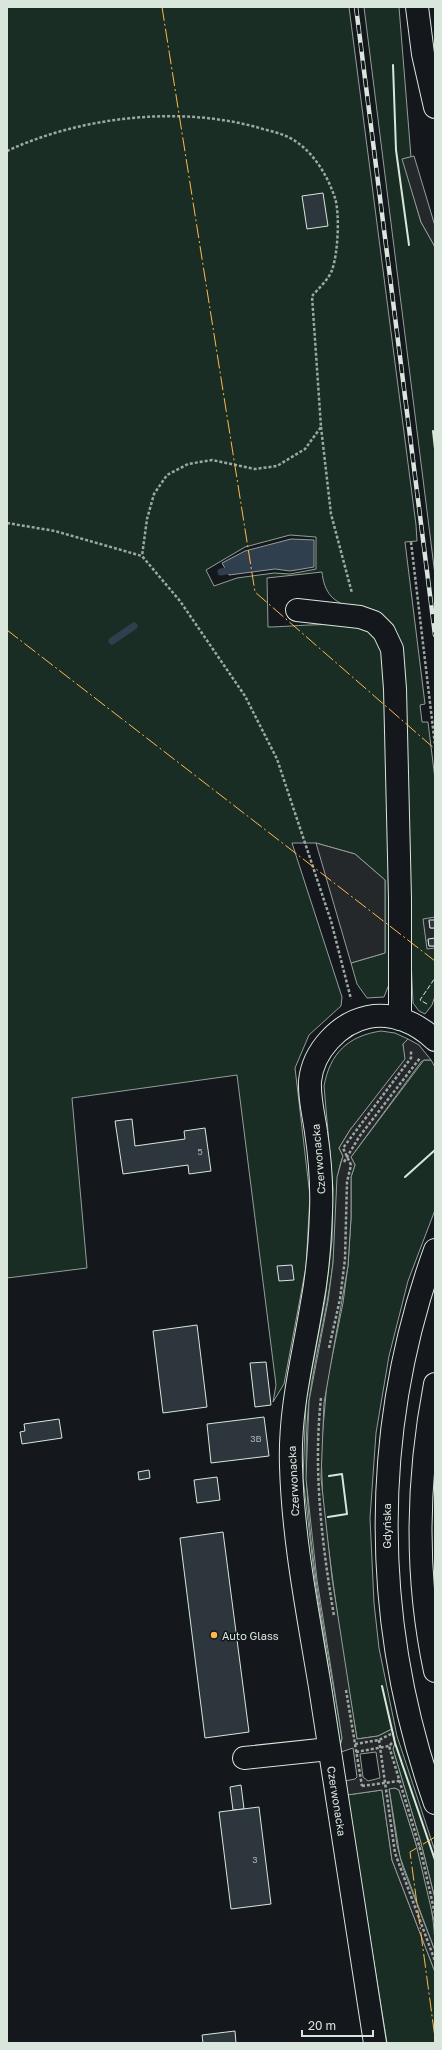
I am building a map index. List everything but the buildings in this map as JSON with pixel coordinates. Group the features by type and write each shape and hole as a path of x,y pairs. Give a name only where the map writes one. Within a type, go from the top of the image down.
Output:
{"street":[{"path":"417,7 423,54 435,107"},
{"path":"298,610 360,616 374,622 384,632 392,649 395,689 400,899 400,1019"},
{"name":"Czerwonacka","path":"375,2043 297,1536 291,1478 291,1436 298,1373 312,1304 320,1248 321,1175 310,1079 317,1057 325,1045 334,1035 356,1020 378,1016 400,1019 417,1026 430,1046"},
{"name":"Gdyńska","path":"435,1250 413,1319 398,1388 388,1466 386,1530 389,1594 400,1678 412,1732 435,1803"},
{"path":"435,1384 423,1472 421,1534 425,1598 435,1671"},
{"path":"244,1758 329,1749"}],"path":[{"path":"7,151 26,143 92,124 166,115 237,121 287,136 312,155 330,182 338,206 338,235 332,271 312,296 321,427 331,514 349,585 360,616"},
{"path":"142,556 147,519 154,494 167,475 188,464 212,460 254,469 277,466 305,449 321,427"},
{"path":"7,523 55,531 142,556 180,601 245,696 277,759 332,921 356,1020"},
{"path":"411,542 435,745"},
{"path":"343,1166 359,1136 430,1046"},
{"path":"328,1355 340,1299 345,1259 347,1182 351,1165 343,1148 411,1058 411,1047"},
{"path":"321,1393 318,1434 318,1482 322,1534 335,1622"},
{"path":"345,1683 362,1786"},
{"path":"329,1749 379,1740 392,1733"},
{"path":"379,1740 395,1853 435,1961"},
{"path":"356,1752 380,1749 390,1746 394,1740"},
{"path":"390,1746 417,1840 435,1914"},
{"path":"354,1787 399,1781"}],"green space":[{"path":"7,7 349,7 416,525 417,541 405,542 425,704 420,705 422,722 428,722 435,779 435,996 432,1005 425,1014 419,1011 413,1003 407,871 402,658 396,638 386,621 375,612 340,603 335,600 327,591 322,572 267,578 268,627 337,625 363,628 375,634 387,659 392,977 384,997 367,998 357,984 351,963 385,953 385,880 355,854 316,843 292,843 342,997 341,1006 309,1035 295,1068 310,1196 306,1267 284,1384 273,1402 276,1385 237,1075 72,1098 87,1268 7,1278","holes":["290,535 316,537 316,569 290,574 274,573 237,578 214,586 206,570 245,547"]},
{"path":"364,7 399,7 411,157 403,159 421,222 435,247 435,575"},
{"path":"381,1031 395,1033 408,1039 403,1044 406,1059 350,1130 339,1148 343,1156 340,1164 338,1179 334,1257 327,1303 311,1384 307,1424 306,1462 311,1541 322,1621 342,1738 340,1743 315,1581 303,1478 306,1400 325,1300 332,1240 333,1189 324,1086 331,1064 342,1048 359,1037 369,1033"},
{"path":"424,1060 431,1060 435,1067 435,1210 408,1281 389,1356 376,1433 370,1518 374,1603 379,1648 397,1736 435,1851 435,1899 421,1843 393,1749 395,1743 392,1729 378,1736 357,1739 342,1649 323,1507 321,1451 327,1382 343,1303 348,1265 351,1218 351,1177 355,1165 351,1157"},
{"path":"389,1788 399,1790 423,1870 432,1910 435,1951 400,1857"},
{"path":"382,1790 392,1860 435,1972 435,2043 387,2043 347,1795"}],"shaded area":[{"path":"414,156 435,226 435,247 421,222 402,159"},
{"path":"316,843 355,854 385,880 385,953 351,963"},
{"path":"435,917 435,920 429,921 430,928 435,928 435,938 428,940 429,946 435,946 435,948 427,949 423,919"},
{"path":"408,1039 419,1045 431,1060 424,1060 421,1062 351,1157 355,1165 351,1177 351,1218 348,1266 324,1403 321,1478 332,1578 357,1739 378,1736 392,1729 395,1743 393,1749 421,1843 435,1899 435,1925 416,1844 399,1790 395,1788 389,1789 397,1845 403,1868 435,1951 435,1972 392,1860 382,1790 347,1795 345,1781 355,1779 357,1777 353,1748 341,1752 340,1747 342,1738 317,1580 306,1479 309,1401 328,1301 333,1263 337,1177 343,1156 339,1148 350,1130 405,1059 403,1044","holes":["376,1752 380,1778 368,1781 363,1777 360,1754"]}],"water":[{"path":"291,539 314,540 314,567 290,571 275,569 229,575 222,563 245,551"}],"waterway":[{"path":"221,572 235,569"},
{"path":"112,641 134,626"}],"railway":[{"path":"356,7 435,635"}],"fence":[{"path":"427,1004 420,1000 435,978"}],"wall":[{"path":"393,65 396,150 409,245"},
{"path":"433,431 435,449"},
{"path":"405,1177 435,1150"},
{"path":"328,1517 347,1514 342,1474 329,1476"},
{"path":"382,1686 395,1743 435,1860"}],"power":[{"path":"162,7 255,592 435,749"},
{"path":"7,630 435,961"},
{"path":"435,1837 410,1852 435,2038"}],"place":[{"name":"Auto Glass","path":"214,1635"}]}
